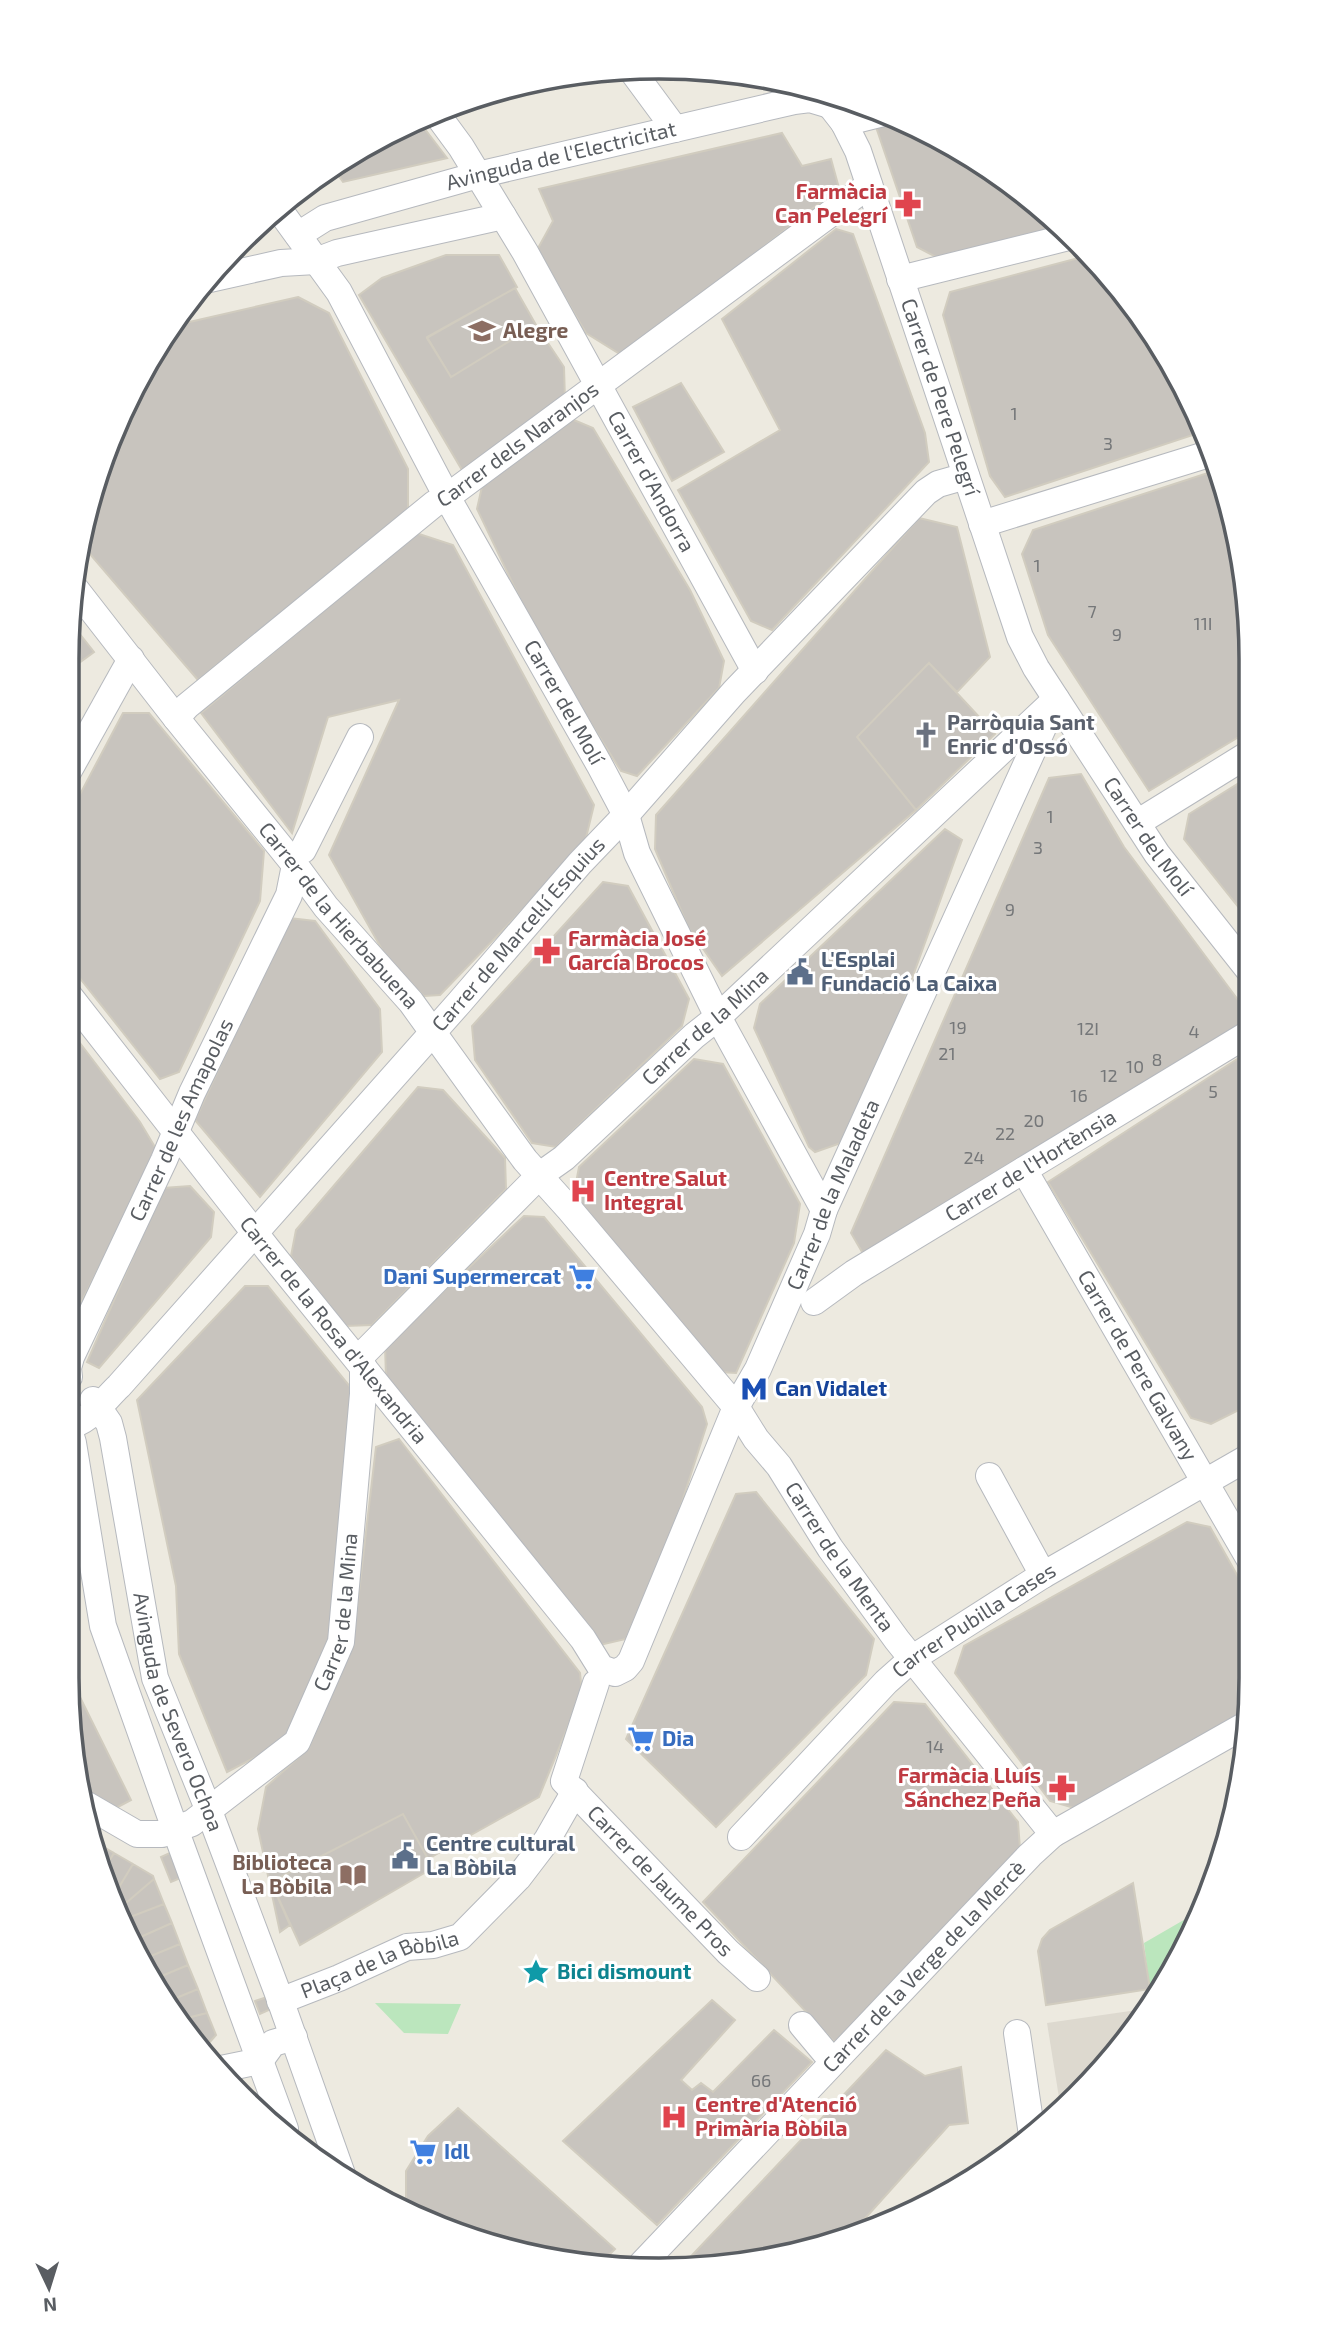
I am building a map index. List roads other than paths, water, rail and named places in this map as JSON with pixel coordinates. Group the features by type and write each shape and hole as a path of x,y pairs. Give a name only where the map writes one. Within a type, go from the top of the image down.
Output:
{"street":[{"path":"639,80 675,129"},
{"name":"Avinguda de l'Electricitat","path":"298,235 325,218 478,175 809,99"},
{"name":"Carrer de Pere Pelegrí","path":"834,107 858,151 1020,637 1056,699"},
{"name":"Carrer d'Andorra","path":"442,121 525,253 755,671"},
{"name":"Carrer dels Naranjos","path":"176,719 187,706 434,504 869,186"},
{"name":"Carrer del Molí","path":"284,216 339,292 447,497 626,815 637,853 719,1017 824,1210"},
{"name":"Avinguda de l'Electricitat","path":"223,276 281,263 316,261 337,253 503,216"},
{"path":"900,279 1059,239"},
{"path":"982,524 1202,456"},
{"name":"Carrer de Marcel·lí Esquius","path":"80,1417 119,1386 552,898 580,863 786,636 926,492 938,484 966,476"},
{"name":"Carrer de la Hierbabuena","path":"82,598 176,719 299,857 326,908 411,1002 526,1160 736,1407"},
{"path":"79,752 131,659"},
{"name":"Carrer del Molí","path":"1056,699 1157,854 1239,958"},
{"name":"Carrer de la Mina","path":"94,1809 138,1834 162,1834 192,1823 297,1742 341,1642 363,1394 360,1362 540,1175 564,1158 694,1036 719,1017 1056,699"},
{"name":"Carrer de la Maladeta","path":"599,1675 625,1668 631,1661 736,1407 766,1350 817,1234 824,1210 1056,699"},
{"name":"Carrer de les Amapolas","path":"79,1340 192,1093 289,895 299,857 359,737"},
{"path":"1137,823 1239,760"},
{"name":"Carrer de la Rosa d'Alexandria","path":"79,1008 254,1232 583,1639 599,1675"},
{"name":"Carrer de l'Hortènsia","path":"814,1302 854,1273 1239,1039"},
{"name":"Carrer de Pere Galvany","path":"1024,1170 1239,1541"},
{"path":"79,1381 91,1392 80,1417"},
{"name":"Carrer de la Menta","path":"736,1407 756,1439 779,1466 830,1548 913,1658 1053,1834"},
{"name":"Avinguda de Severo Ochoa","path":"80,1417 109,1423 155,1678 209,1811 337,2160"},
{"name":"Carrer Pubilla Cases","path":"741,1836 886,1682 913,1658 1043,1575 1239,1463"},
{"path":"989,1476 1043,1575"},
{"name":"Avinguda de Severo Ochoa","path":"79,1480 103,1626 281,2118"},
{"path":"570,1786 599,1675"},
{"name":"Carrer de la Verge de la Mercè","path":"648,2258 1030,1855 1053,1834 1237,1730"},
{"name":"Carrer de Jaume Pros","path":"570,1786 687,1890 728,1952 757,1978"},
{"name":"Plaça de la Bòbila","path":"280,2001 340,1978 407,1947 433,1945 460,1937 518,1878 547,1840 570,1786"},
{"path":"802,2025 833,2062"},
{"path":"1017,2033 1030,2123"},
{"path":"229,2067 260,2061 273,2043 294,2037"},
{"path":"271,2092 309,2078"}],"place":[{"name":"Farmàcia Can Pelegrí","path":"908,204"},
{"name":"Alegre","path":"482,331"},
{"name":"Parròquia Sant Enric d'Ossó","path":"926,735"},
{"name":"Farmàcia José García Brocos","path":"547,951"},
{"name":"L'Esplai Fundació La Caixa","path":"800,972"},
{"name":"Centre Salut Integral","path":"583,1191"},
{"name":"Dani Supermercat","path":"582,1277"},
{"name":"Can Vidalet","path":"754,1389"},
{"name":"Dia","path":"641,1739"},
{"name":"Farmàcia Lluís Sánchez Peña","path":"1062,1788"},
{"name":"Centre cultural La Bòbila","path":"405,1856"},
{"name":"Biblioteca La Bòbila","path":"353,1875"},
{"name":"Bici dismount","path":"536,1972"},
{"name":"Centre d'Atenció Primària Bòbila","path":"674,2117"},
{"name":"Idl","path":"423,2152"}]}
